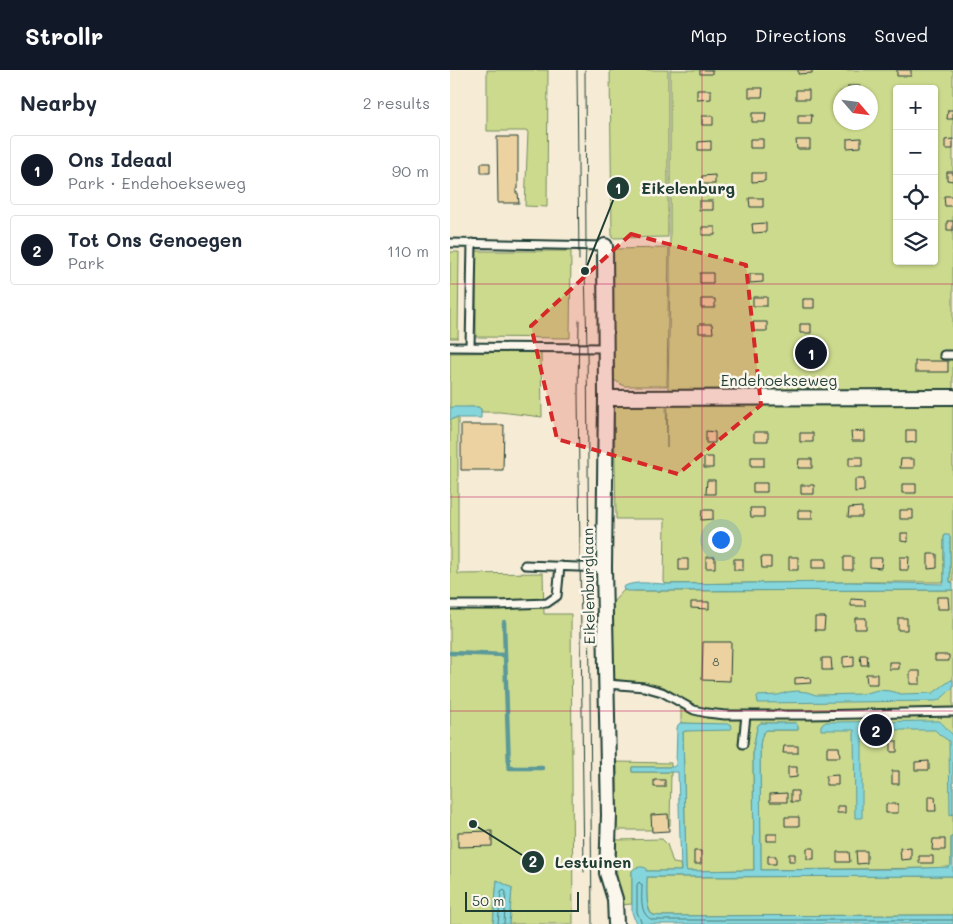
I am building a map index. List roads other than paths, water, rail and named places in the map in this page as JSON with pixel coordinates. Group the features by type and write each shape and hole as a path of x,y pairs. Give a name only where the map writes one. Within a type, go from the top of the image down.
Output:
{"street":[{"name":"Eikelenburglaan","path":"605,246 604,568 609,815 607,873 615,899 616,924"},
{"name":"Endehoekseweg","path":"606,398 953,397"}],"lane":[{"path":"450,243 605,246"},
{"path":"470,347 472,243"},
{"path":"450,347 606,348"},
{"path":"944,355 953,355"},
{"path":"525,565 604,568"},
{"path":"450,605 547,603 558,596 560,566"},
{"path":"607,684 644,687 662,692 694,710 725,715 953,712"},
{"path":"743,744 746,715"}],"water":[{"path":"451,407 478,407 481,409 481,418 455,418 450,420"},
{"path":"945,535 950,537 950,582 953,583 953,590 627,591 623,587 644,583 850,582 943,584"},
{"path":"953,680 953,688 936,701 758,703 757,696 778,695 797,691 816,695 862,694 878,690 901,694 933,693"},
{"path":"939,721 953,735 953,814 950,815 949,741 935,730 862,730 862,818 855,818 854,730 821,730 821,725 826,722"},
{"path":"680,723 731,724 732,728 730,730 683,732 687,871 754,870 753,749 757,728 761,723 796,723 798,730 767,730 761,739 761,870 949,867 951,865 951,838 953,835 953,876 647,877 647,898 650,913 664,916 953,915 953,924 638,924 632,912 632,871 640,867 646,868 646,871 681,871 678,772 632,772 632,767 673,767 676,765 677,728"},
{"path":"497,880 512,888 509,924 493,924"}],"waterway":[{"path":"504,622 505,655"},
{"path":"450,653 505,655 509,768 542,768"}],"tram line":[{"path":"577,70 579,260"},
{"path":"585,70 585,271 592,924"},
{"path":"579,320 578,394 584,872"}],"place":[{"name":"Eikelenburg","path":"585,271"},
{"name":"Ons Ideaal","path":"811,353"},
{"name":"Tot Ons Genoegen","path":"876,730"},
{"name":"Lestuinen","path":"473,824"}]}
